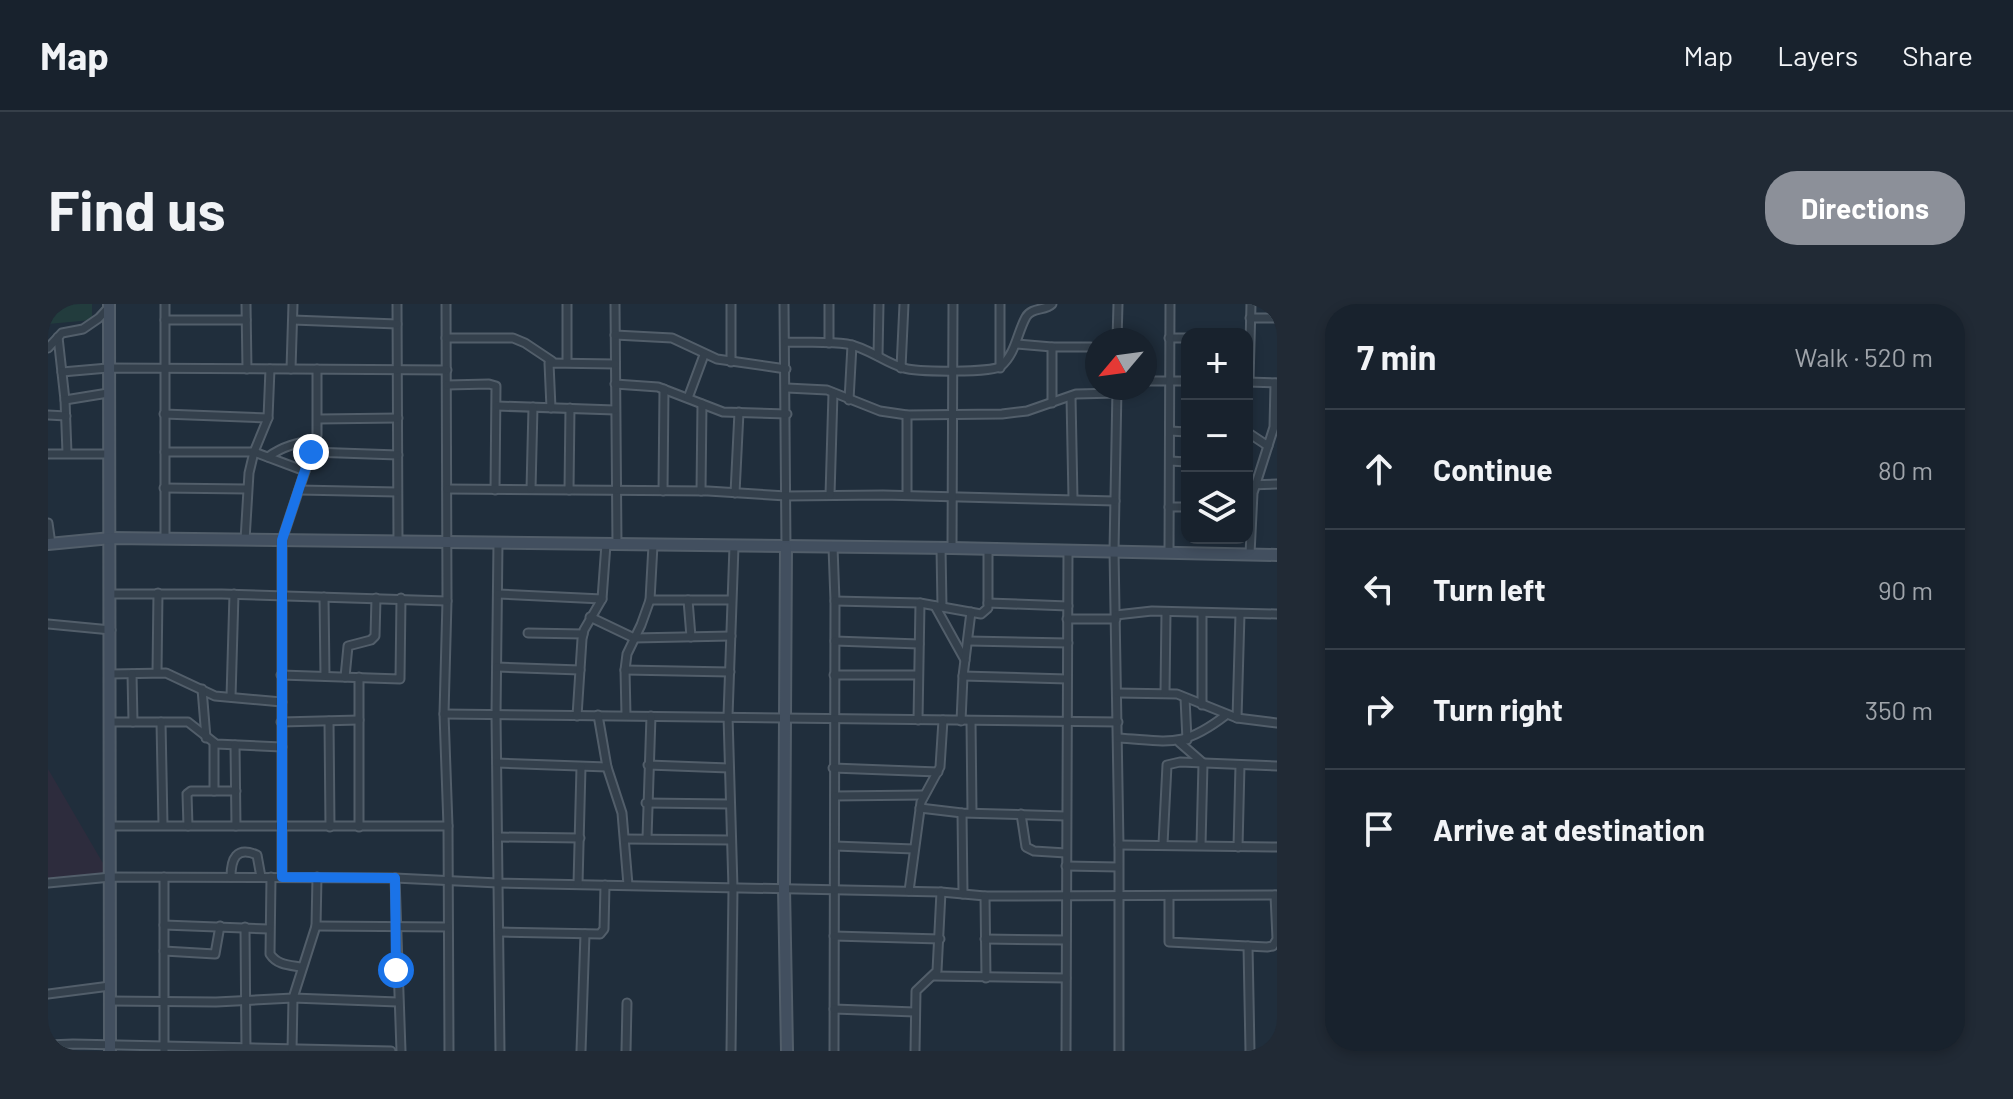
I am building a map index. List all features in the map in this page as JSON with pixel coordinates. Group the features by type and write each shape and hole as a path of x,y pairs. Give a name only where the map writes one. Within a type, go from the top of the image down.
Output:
{"main road":[{"path":"109,306 110,1048"},
{"path":"49,544 111,538 1277,555"},
{"path":"786,547 784,888 787,1051"}],"street":[{"path":"165,304 165,539"},
{"path":"246,304 247,369"},
{"path":"291,369 293,304"},
{"path":"397,304 398,542"},
{"path":"446,304 447,601 444,714 449,1051"},
{"path":"567,304 567,362"},
{"path":"577,716 583,634 602,599 617,490 615,304"},
{"path":"731,304 731,362"},
{"path":"784,304 786,547"},
{"path":"829,304 829,343"},
{"path":"878,356 879,304"},
{"path":"901,368 904,304"},
{"path":"953,304 951,496 938,606 966,662"},
{"path":"1000,304 1000,368"},
{"path":"786,342 852,345 901,368 986,371 1000,368 1017,344 1030,312 1052,304"},
{"path":"1117,328 1118,304"},
{"path":"1169,553 1170,304"},
{"path":"1250,328 1251,304"},
{"path":"48,348 62,333 87,327 109,306"},
{"path":"1250,318 1277,318"},
{"path":"165,320 246,320"},
{"path":"293,320 397,324"},
{"path":"615,335 672,338 684,341 704,355 786,369"},
{"path":"58,337 67,453"},
{"path":"446,338 513,338 552,361 615,364"},
{"path":"1169,338 1181,338"},
{"path":"1017,344 1085,347"},
{"path":"849,400 852,345"},
{"path":"1052,347 1052,403"},
{"path":"688,398 704,355"},
{"path":"551,408 548,366 552,361"},
{"path":"62,372 108,368 447,370"},
{"path":"245,540 247,489 254,452 268,418 270,369"},
{"path":"282,877 282,540 315,440 319,419 317,369"},
{"path":"1157,381 1181,381"},
{"path":"1253,382 1276,383 1276,417 1253,480"},
{"path":"447,385 494,384 497,391 495,490"},
{"path":"615,384 664,389 723,412 787,414"},
{"path":"787,388 833,393 880,411 907,415 1027,411 1085,393"},
{"path":"663,491 664,389"},
{"path":"65,400 108,393"},
{"path":"830,495 833,393"},
{"path":"1071,397 1073,499"},
{"path":"1117,400 1114,551 1119,1051"},
{"path":"701,491 702,404"},
{"path":"497,406 615,410"},
{"path":"531,489 533,407"},
{"path":"569,490 570,408"},
{"path":"735,493 739,412"},
{"path":"164,414 268,418"},
{"path":"48,415 66,416"},
{"path":"907,415 907,495"},
{"path":"319,419 398,418"},
{"path":"1170,431 1181,432"},
{"path":"1253,436 1268,446"},
{"path":"268,457 278,449 315,440"},
{"path":"165,452 254,452 305,471"},
{"path":"311,452 398,455"},
{"path":"48,454 108,454"},
{"path":"1170,461 1181,462"},
{"path":"1253,485 1277,484"},
{"path":"164,488 247,489"},
{"path":"447,489 701,491 786,496 907,495 1115,501"},
{"path":"299,490 397,492"},
{"path":"1169,507 1181,507"},
{"path":"48,523 49,544"},
{"path":"498,543 496,715 500,1051"},
{"path":"1250,544 1250,554"},
{"path":"626,715 627,654 650,600 653,545"},
{"path":"731,1051 733,888 728,716 734,546"},
{"path":"833,547 834,1051"},
{"path":"835,601 920,603 986,612 988,549"},
{"path":"1066,1051 1068,550"},
{"path":"157,672 158,593"},
{"path":"111,594 282,595 447,601"},
{"path":"231,697 234,594"},
{"path":"498,594 602,599"},
{"path":"324,597 325,676"},
{"path":"345,677 348,646 375,636 376,598"},
{"path":"281,675 400,679 401,598"},
{"path":"650,600 730,600"},
{"path":"688,600 691,637"},
{"path":"918,720 920,603"},
{"path":"988,603 1068,606"},
{"path":"961,721 971,612"},
{"path":"1067,619 1166,612 1277,614"},
{"path":"1165,693 1166,612"},
{"path":"1202,613 1202,705"},
{"path":"1237,718 1240,614"},
{"path":"590,617 634,638 731,636"},
{"path":"48,624 111,630"},
{"path":"528,633 583,634"},
{"path":"835,641 919,644"},
{"path":"969,641 1068,643"},
{"path":"497,667 580,670"},
{"path":"625,670 730,672"},
{"path":"111,674 173,674 215,696 282,702"},
{"path":"132,674 133,722"},
{"path":"834,675 918,675"},
{"path":"963,676 1067,679"},
{"path":"359,677 359,827"},
{"path":"202,689 214,791"},
{"path":"1117,693 1165,693 1237,718 1277,723"},
{"path":"1185,698 1183,741 1203,763 1201,845"},
{"path":"444,714 1118,722"},
{"path":"598,715 607,767 622,813 628,885"},
{"path":"1118,738 1183,741 1226,715"},
{"path":"647,838 651,716"},
{"path":"281,722 359,720"},
{"path":"909,891 920,808 938,772 943,720"},
{"path":"329,721 330,827"},
{"path":"971,721 972,812"},
{"path":"110,722 188,722 210,741 282,747"},
{"path":"161,722 163,825"},
{"path":"235,745 236,826"},
{"path":"1163,844 1166,767 1180,762 1277,766"},
{"path":"497,763 607,767"},
{"path":"648,765 729,768"},
{"path":"1238,847 1240,765"},
{"path":"578,884 581,767"},
{"path":"833,768 938,772"},
{"path":"188,826 187,794 191,791 236,791"},
{"path":"835,796 924,795"},
{"path":"646,803 729,804"},
{"path":"920,808 962,813 1066,816"},
{"path":"962,813 963,894"},
{"path":"1021,814 1026,847 1034,851 1066,853"},
{"path":"110,826 448,826"},
{"path":"498,837 580,838"},
{"path":"625,839 730,840"},
{"path":"1119,845 1277,847"},
{"path":"835,846 914,849"},
{"path":"231,877 233,858 245,852 257,855 261,877"},
{"path":"1066,866 1118,867"},
{"path":"48,883 111,877 317,877 909,891 985,896 1276,895 1276,943 1267,947 1169,942 1169,896"},
{"path":"164,877 164,1049"},
{"path":"271,877 270,954 274,960 301,967"},
{"path":"292,1050 293,998 316,926 317,877"},
{"path":"395,878 401,1051"},
{"path":"500,932 600,934 604,929 605,885"},
{"path":"915,1051 916,991 937,971 941,892"},
{"path":"985,896 986,978"},
{"path":"164,925 269,929"},
{"path":"164,951 215,954 220,926"},
{"path":"316,926 448,927"},
{"path":"245,927 246,1050"},
{"path":"581,1051 585,934"},
{"path":"834,936 940,939"},
{"path":"985,939 1066,940"},
{"path":"1248,946 1250,1051"},
{"path":"934,976 1066,978"},
{"path":"48,994 110,986"},
{"path":"110,1001 245,1002 293,998 398,1002"},
{"path":"626,1051 627,1003"},
{"path":"834,1009 915,1012"},
{"path":"48,1045 391,1051"}],"shaded area":[{"path":"48,769 111,877 48,883"}],"green space":[{"path":"48,304 92,304 92,320 48,324"}],"route":[{"path":"311,452 282,540 282,877 395,878 396,970"}]}
